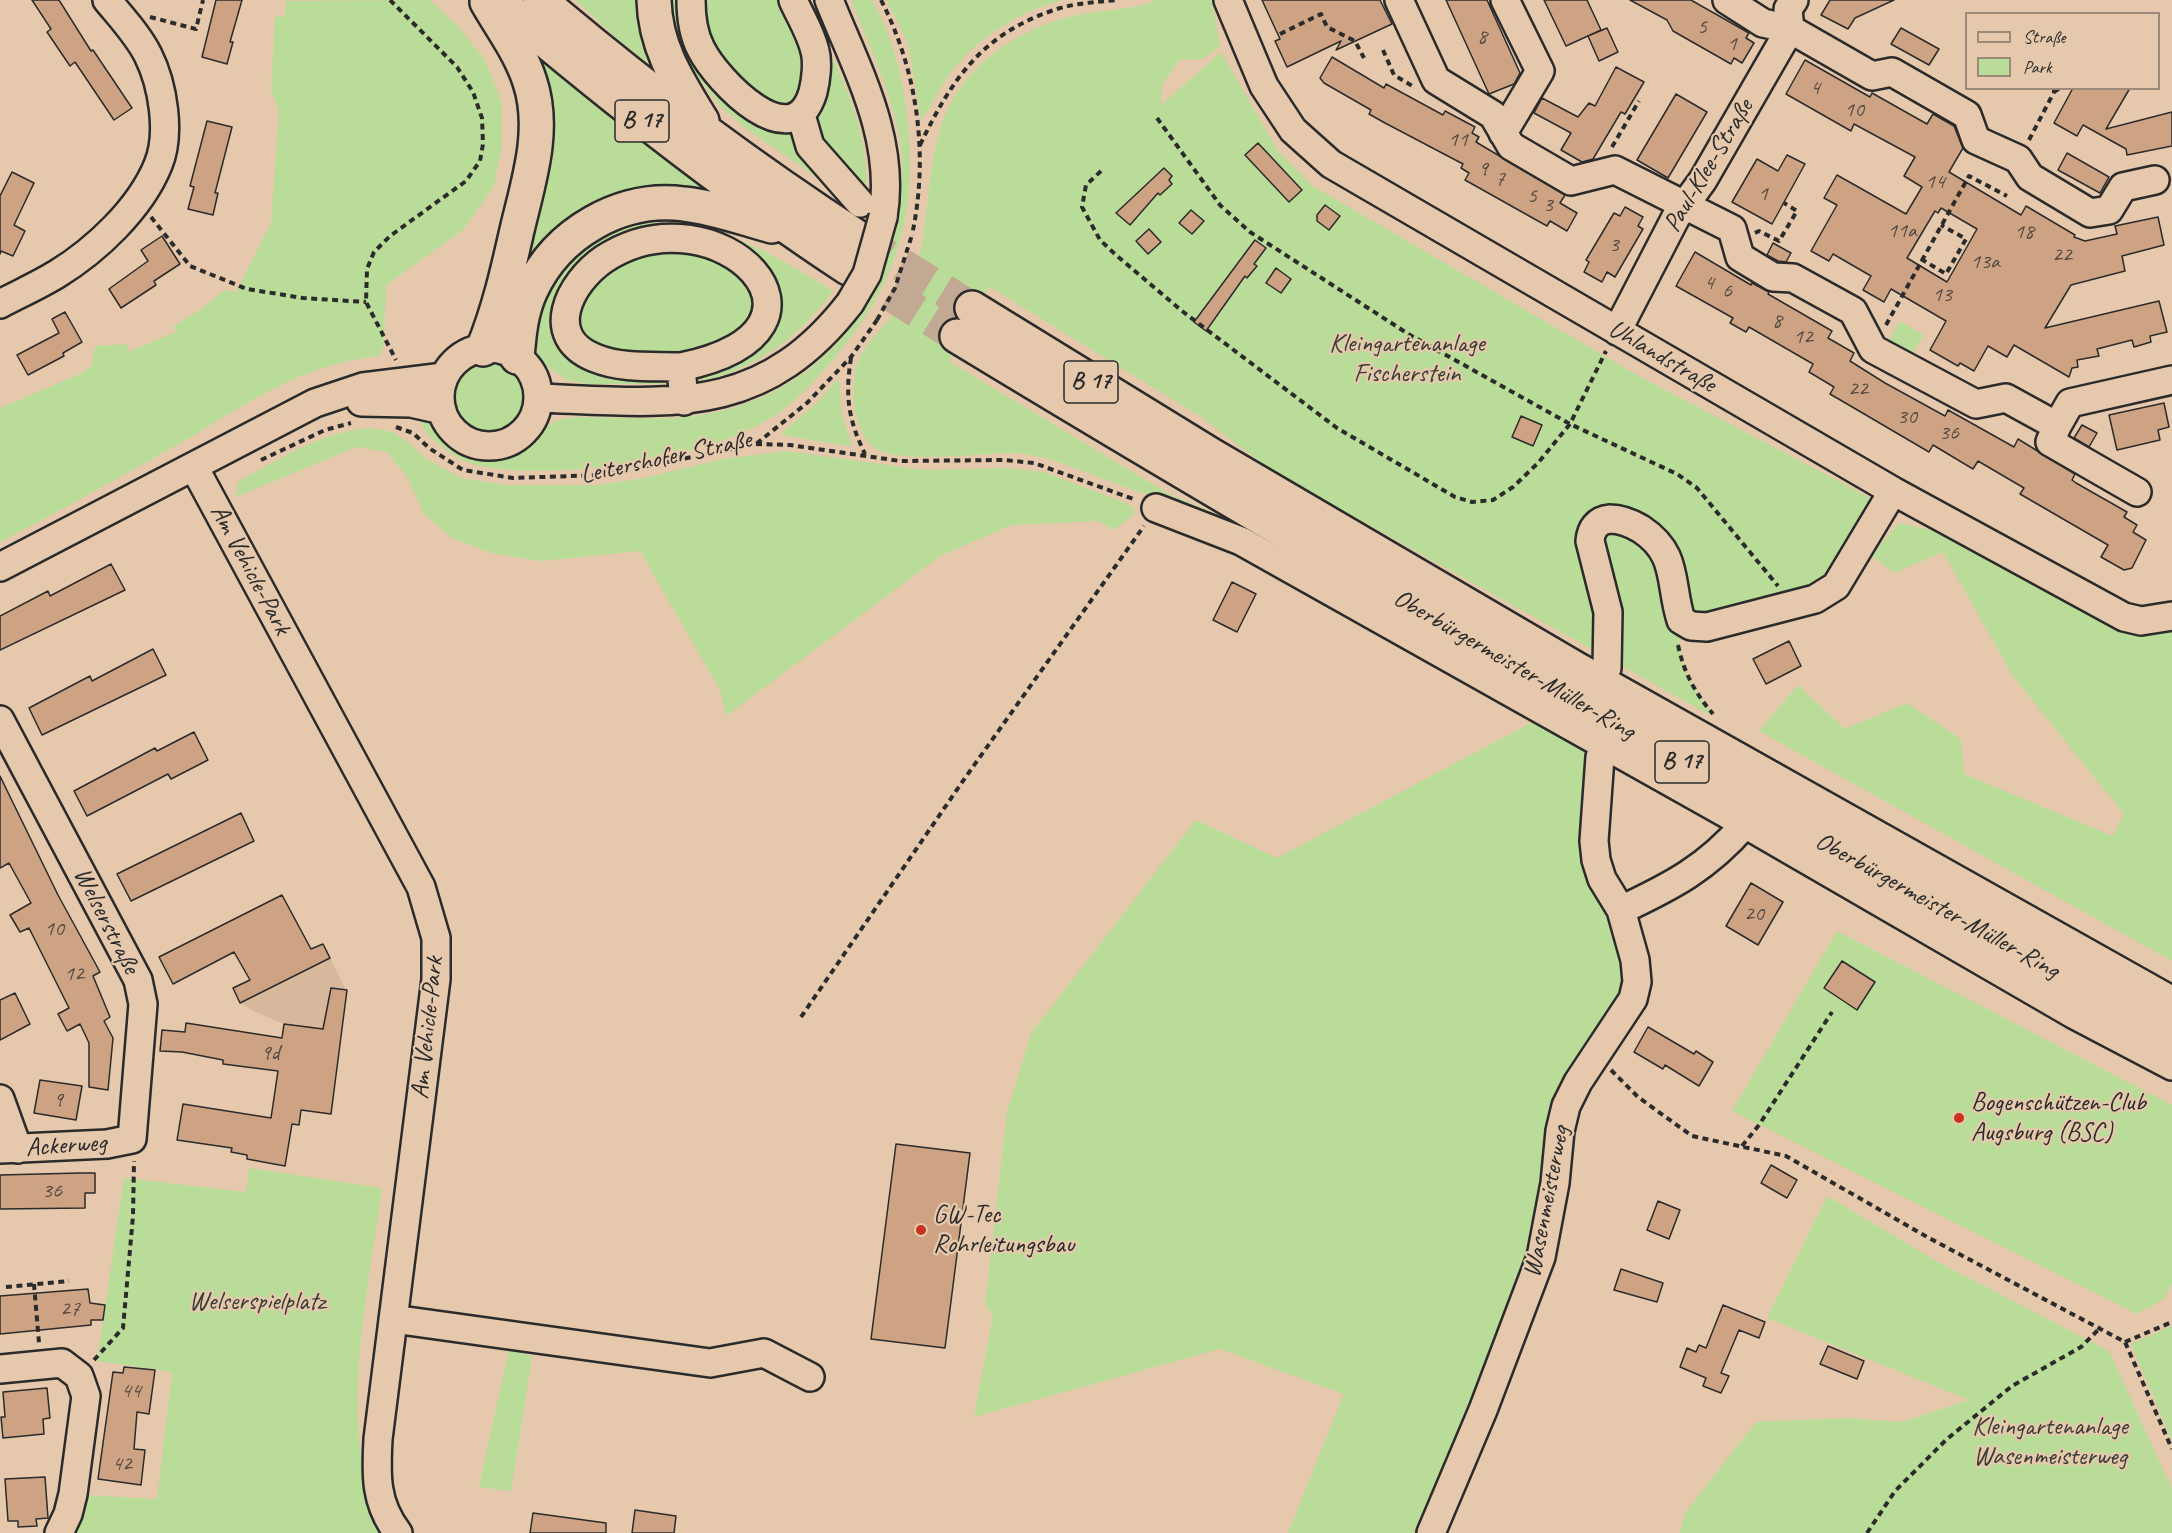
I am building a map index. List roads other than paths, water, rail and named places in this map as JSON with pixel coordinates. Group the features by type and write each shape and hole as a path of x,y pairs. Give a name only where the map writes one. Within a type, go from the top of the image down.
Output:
{"highway":[{"path":"483,349 505,284 534,153 537,129 530,82 520,57 486,0"},
{"name":"B 17","path":"497,0 590,80 694,161 794,232 854,254 540,0"},
{"path":"654,0 661,46 671,70 712,138"},
{"path":"517,357 523,312 537,276 564,243 597,220 637,207 683,204 794,232"},
{"name":"Oberbürgermeister-Müller-Ring","path":"2172,1004 1576,669 1211,456 965,322 1206,487 1947,913 2172,1036"}],"street":[{"path":"0,304 56,274 76,260 138,201 158,164 165,117 157,78 147,54 107,0"},
{"path":"691,0 694,32 700,48 735,94 764,113 790,118 801,115 808,106 815,84 816,52 793,0"},
{"name":"Leitershofer Straße","path":"539,398 644,402 684,400 735,391 783,368 817,342 850,303 867,274 884,217 888,192 885,153 874,108 829,0"},
{"name":"Uhlandstraße","path":"1228,0 1264,86 1293,130 1308,145 1369,188 1893,491 2124,617 2141,621 2172,616"},
{"path":"1399,0 1436,80 1493,115 1511,146 1571,181 1615,170 1732,229 1740,257 1773,277 1793,278 1853,311 1872,349 1976,404 2006,399 2057,426"},
{"path":"1503,133 1540,71 1505,0"},
{"path":"1727,0 1763,23 1790,29 1872,76 1892,72 1967,116 1976,140 2018,159 2030,177 2090,213 2109,210 2123,187 2155,180"},
{"name":"Paul-Klee-Straße","path":"1617,331 1683,205 1703,180 1790,29 1788,9 1794,0"},
{"path":"816,52 845,41"},
{"path":"801,115 810,146 860,203"},
{"path":"658,241 697,242 718,247 744,261 760,279 765,290 766,314 762,325 738,347 720,357 681,367 614,363 595,358 580,350 571,339 565,311 570,295 579,281 592,268 621,251 658,241"},
{"path":"483,349 505,351 517,357 528,366 536,380 539,398 536,412 524,432 507,443 497,446 476,445 455,433 442,410 440,397 444,377 462,357 483,349"},
{"path":"681,367 684,400"},
{"path":"0,567 315,403 363,387 444,377"},
{"path":"2137,492 2050,442 2070,403 2172,380"},
{"path":"315,403 411,403 442,410"},
{"name":"Am Vehicle-Park","path":"194,466 421,887 436,938 436,979 376,1470 377,1494 387,1519 398,1533"},
{"path":"1607,668 1608,612 1590,541 1591,531 1598,523 1618,519 1632,524 1661,547 1674,578 1681,620 1691,626 1707,627 1815,599 1836,586 1893,491"},
{"path":"1156,508 1241,541 1745,824 2073,1014 2172,1066"},
{"name":"Welserstraße","path":"0,720 138,980 143,1004 132,1139"},
{"name":"Wasenmeisterweg","path":"1431,1533 1484,1410 1541,1257 1555,1183 1560,1131 1566,1106 1578,1082 1633,999 1637,982 1635,960 1621,910 1602,879 1596,860 1594,841 1600,757"},
{"path":"1621,910 1681,881 1724,849 1745,824"},
{"path":"0,1099 9,1149"},
{"name":"Ackerweg","path":"9,1149 107,1144 132,1139"},
{"path":"393,1319 710,1364 764,1353 810,1377"},
{"path":"0,1369 62,1363 82,1386 73,1494 68,1514 59,1533"}],"tunnel":[{"path":"860,239 972,308"},
{"path":"848,268 957,336"}],"place":[{"name":"Bogenschützen-Club Augsburg (BSC)","path":"1959,1118"},
{"name":"GW-Tec Rohrleitungsbau","path":"921,1230"}],"park label":[{"name":"Kleingartenanlage Fischerstein","path":"1407,359"},
{"name":"Welserspielplatz","path":"257,1302"},
{"name":"Kleingartenanlage Wasenmeisterweg","path":"2050,1442"}]}
